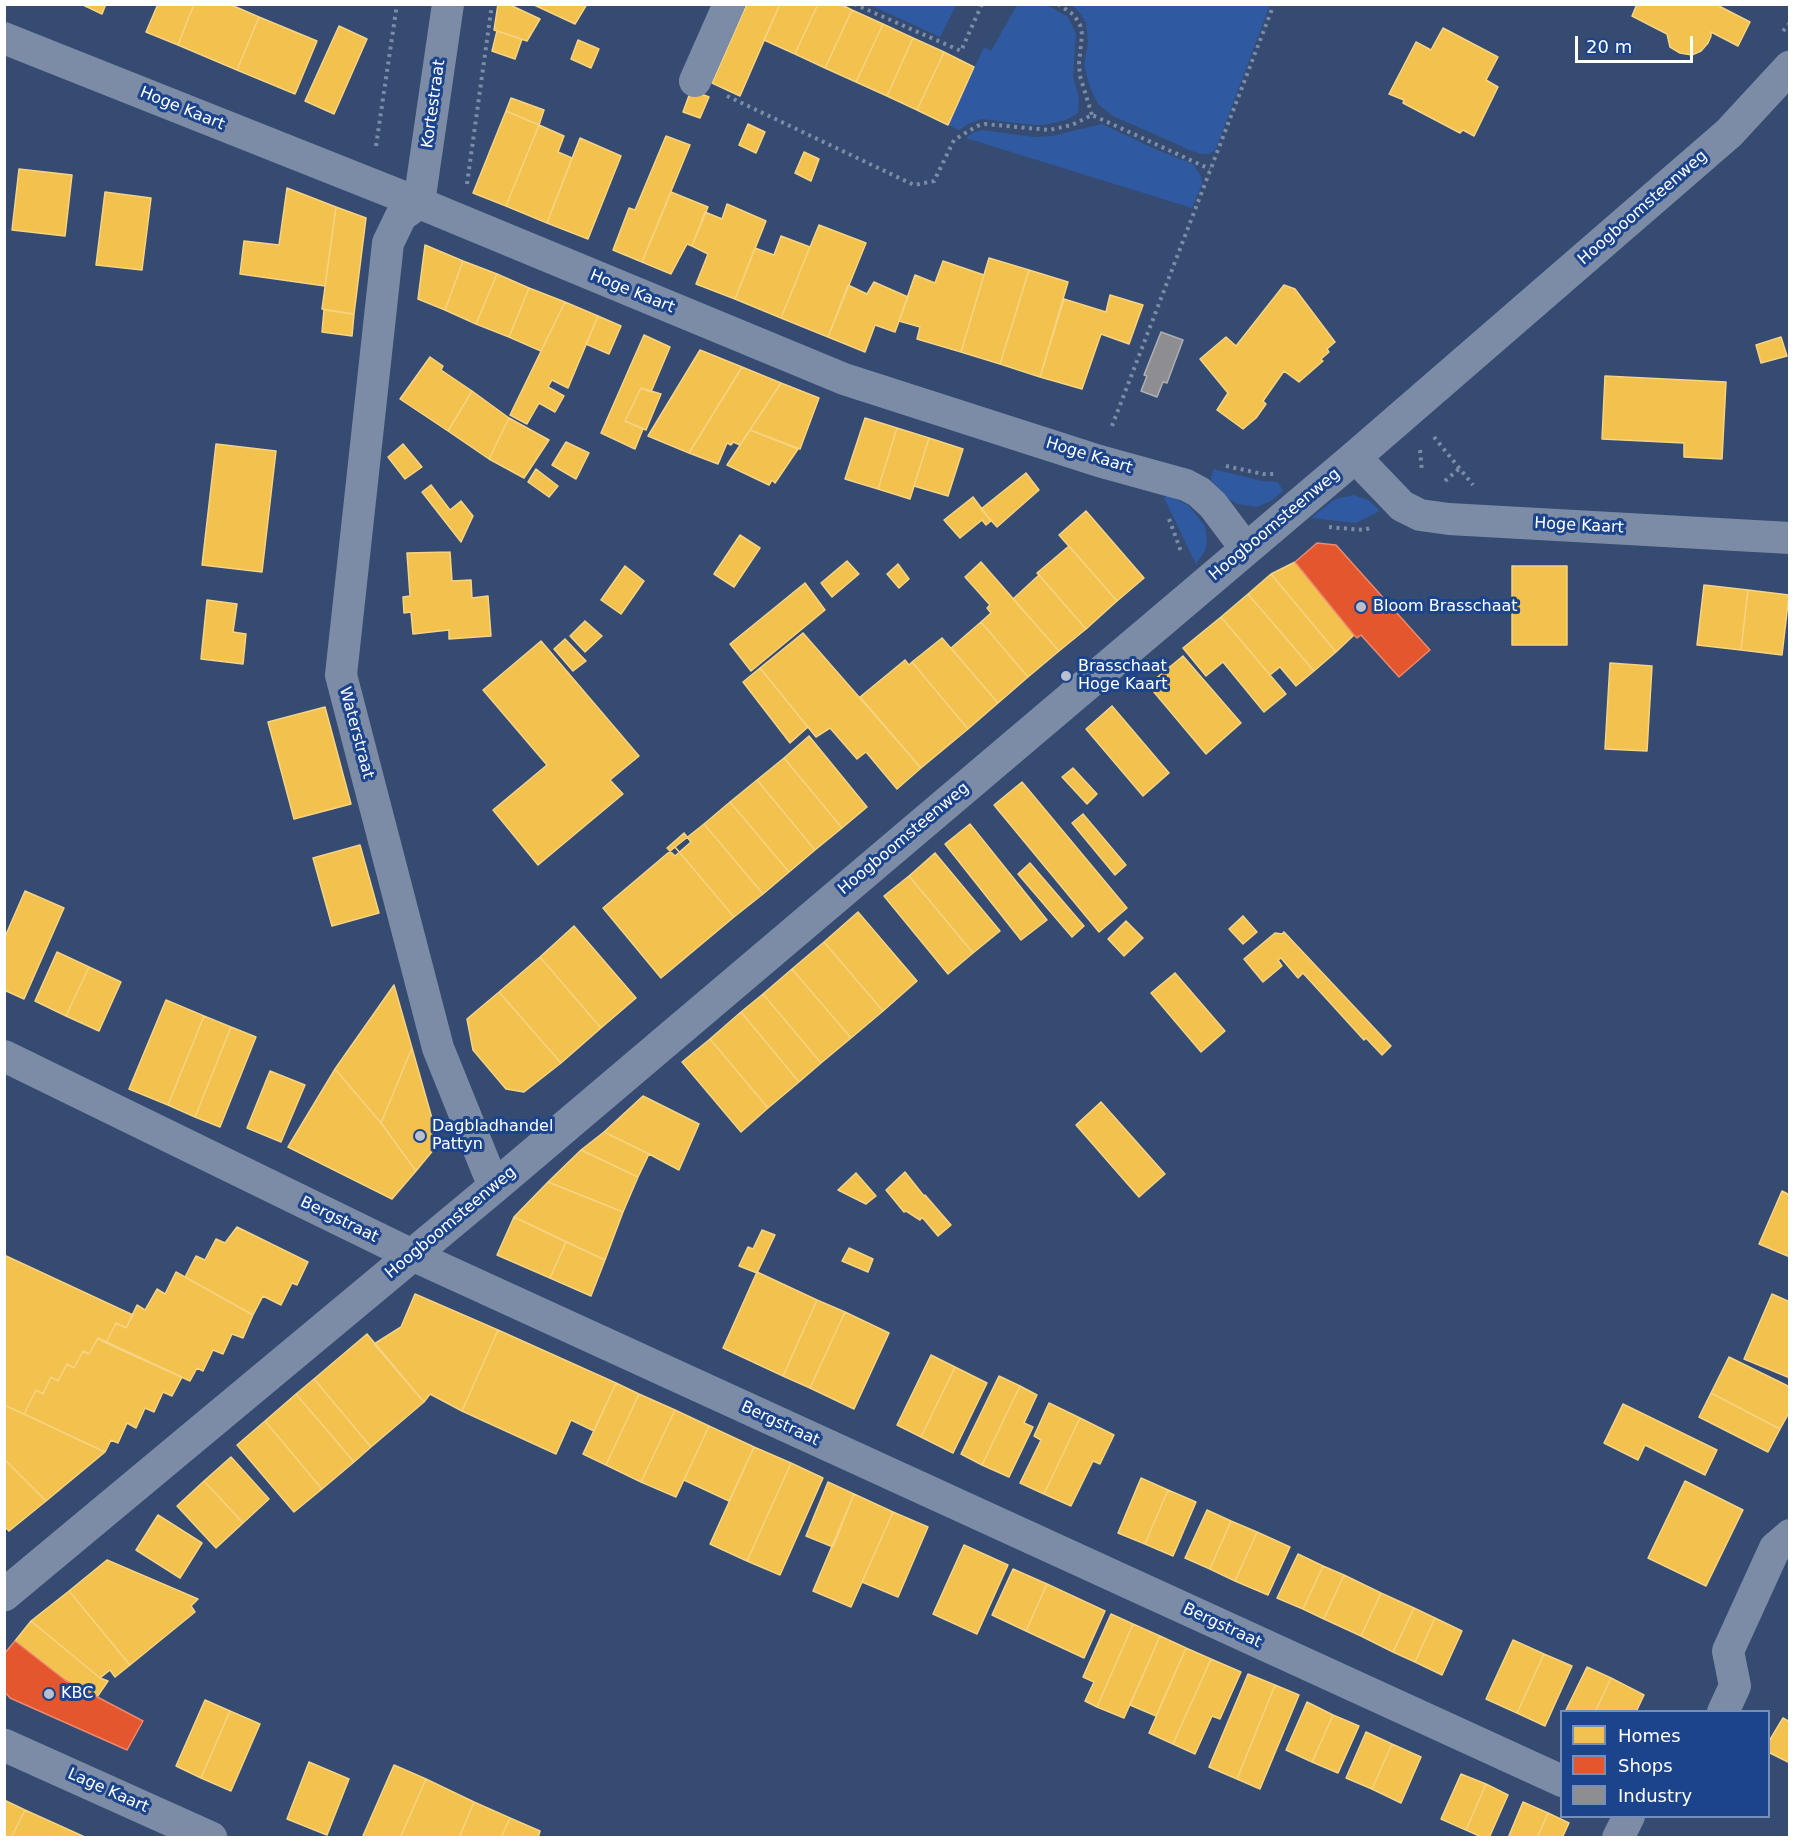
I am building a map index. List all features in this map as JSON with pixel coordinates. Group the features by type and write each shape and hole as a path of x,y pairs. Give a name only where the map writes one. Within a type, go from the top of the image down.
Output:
{"street":[{"name":"Kortestraat","path":"419,203 448,4"},
{"path":"695,81 729,4"},
{"name":"Hoge Kaart","path":"4,38 419,203 844,379 1099,460 1186,485 1213,505 1246,549"},
{"name":"Hoogboomsteenweg","path":"4,1595 494,1187 1355,457 1420,421 1729,134 1790,67"},
{"name":"Waterstraat","path":"419,203 401,216 388,243 341,675 438,1048 494,1187"},
{"name":"Hoge Kaart","path":"1355,457 1402,506 1420,515 1449,519 1790,538"},
{"name":"Bergstraat","path":"4,1056 412,1255 1560,1780"},
{"path":"1724,1710 1735,1686 1728,1651 1775,1548 1790,1535"},
{"name":"Lage Kaart","path":"4,1745 211,1838"},
{"path":"1618,1838 1628,1818"}],"path":[{"path":"375,156 397,4"},
{"path":"466,189 492,4"},
{"path":"856,5 961,51 982,4"},
{"path":"1058,4 1074,15 1080,25 1082,34 1080,76 1092,115 1210,169"},
{"path":"1099,460 1274,4"},
{"path":"695,81 914,185 934,181 954,140 977,126 985,124 1049,130 1072,125 1092,115"},
{"path":"1420,421 1476,488"},
{"path":"1222,465 1263,474 1282,474"},
{"path":"1153,475 1150,487 1170,520 1187,572 1201,587"},
{"path":"1324,527 1364,530 1381,525 1402,506"}],"shaded area":[{"path":"870,5 956,5 940,37"},
{"path":"1017,5 1047,5 1068,17 1076,34 1073,76 1079,99 1078,113 1066,120 1045,125 982,119 959,130 948,125 984,47 991,51"},
{"path":"1072,5 1270,5 1215,151 1202,154 1192,151 1113,116 1098,104 1084,65 1088,43 1086,23"},
{"path":"1102,124 1193,164 1201,176 1202,184 1192,208 966,138 982,130 1034,137 1052,136"},
{"path":"1213,469 1262,481 1278,482 1283,491 1271,501 1257,507 1237,504 1211,480"},
{"path":"1168,495 1189,506 1205,526 1207,542 1205,551 1196,564 1164,498"},
{"path":"1354,495 1370,501 1380,511 1356,523 1311,518 1335,499"}],"building: Homes":[{"path":"81,4 106,4 102,14"},
{"path":"158,4 194,4 178,45 146,32"},
{"path":"194,4 229,4 259,17 237,70 178,45"},
{"path":"498,4 508,4 540,19 527,41 494,30"},
{"path":"532,4 587,4 575,24"},
{"path":"747,4 780,4 740,96 712,83"},
{"path":"780,4 818,4 795,54 764,40"},
{"path":"818,4 840,4 852,10 825,68 795,54"},
{"path":"1637,4 1715,4 1750,22 1738,46 1711,32 1708,43 1701,51 1692,55 1680,53 1670,47 1667,34 1632,16"},
{"path":"852,10 883,24 856,82 825,68"},
{"path":"259,17 317,41 295,94 237,70"},
{"path":"883,24 913,38 887,96 856,82"},
{"path":"339,26 367,39 334,114 305,101"},
{"path":"1443,28 1498,57 1486,80 1498,87 1474,136 1463,130 1460,133 1403,103 1404,100 1389,94 1416,42 1431,50"},
{"path":"497,31 522,39 515,59 492,51"},
{"path":"913,38 944,52 917,110 887,96"},
{"path":"578,40 599,49 591,68 571,59"},
{"path":"944,52 974,67 948,125 917,110"},
{"path":"691,90 709,97 700,118 683,112"},
{"path":"511,98 544,110 539,125 506,111"},
{"path":"506,111 539,125 506,206 473,193"},
{"path":"748,124 765,132 756,153 739,145"},
{"path":"539,125 564,136 558,152 572,158 547,223 506,206"},
{"path":"666,136 690,145 642,262 613,250 629,208 635,210"},
{"path":"580,138 621,156 588,239 547,223"},
{"path":"804,152 819,159 811,181 795,173"},
{"path":"19,169 72,175 65,236 12,230"},
{"path":"287,188 336,207 325,286 240,274 244,241 279,245"},
{"path":"105,192 151,198 142,270 96,265"},
{"path":"671,192 708,207 692,246 687,244 671,274 642,262"},
{"path":"727,204 766,221 735,299 696,284 708,254 692,246 705,212 722,219"},
{"path":"336,207 366,218 354,314 322,309"},
{"path":"819,225 866,243 828,337 781,318"},
{"path":"781,236 810,247 781,318 735,299 755,248 774,255"},
{"path":"425,245 463,261 445,310 418,299"},
{"path":"989,258 1029,270 1000,364 961,352"},
{"path":"463,261 497,274 476,324 445,310"},
{"path":"943,261 984,275 961,352 917,339 920,327 899,321 915,275 935,283"},
{"path":"1029,270 1068,282 1040,377 1000,364"},
{"path":"497,274 529,288 509,337 476,324"},
{"path":"874,282 908,297 895,332 875,325 865,352 828,337 848,285 867,294"},
{"path":"1284,285 1295,289 1335,342 1327,349 1329,352 1321,359 1323,361 1299,382 1284,371 1263,401 1266,404 1256,418 1243,429 1217,410 1228,393 1200,359 1226,337 1236,346"},
{"path":"529,288 565,302 541,351 509,337"},
{"path":"1110,295 1143,305 1129,344 1101,334 1082,389 1040,377 1064,299 1106,312"},
{"path":"565,302 598,316 568,388 552,380 548,387 564,396 555,412 539,403 527,424 510,415"},
{"path":"324,310 354,314 352,336 322,332"},
{"path":"598,316 621,326 609,354 586,344"},
{"path":"644,335 670,347 651,392 641,388 625,421 643,429 635,449 601,433"},
{"path":"1781,337 1787,356 1761,363 1756,345"},
{"path":"700,350 742,367 689,453 648,436"},
{"path":"430,357 443,366 441,370 472,391 448,431 400,399"},
{"path":"742,367 781,383 740,445 733,442 731,445 727,443 718,464 689,453"},
{"path":"1605,376 1726,382 1722,459 1684,457 1684,443 1602,439"},
{"path":"781,383 819,398 800,449 750,430"},
{"path":"641,388 661,394 646,430 625,421"},
{"path":"472,391 509,418 489,459 448,431"},
{"path":"509,418 549,440 524,478 489,459"},
{"path":"865,418 897,428 878,489 845,479"},
{"path":"897,428 929,438 910,499 878,489"},
{"path":"750,430 798,449 775,483 772,480 769,485 727,465"},
{"path":"929,438 963,449 948,496 914,486"},
{"path":"566,442 589,453 576,479 552,465"},
{"path":"216,444 276,451 262,572 202,565"},
{"path":"403,444 422,467 405,479 388,457"},
{"path":"536,469 558,486 549,497 528,482"},
{"path":"1026,473 1039,490 997,527 981,509"},
{"path":"431,485 450,510 461,501 473,516 461,542 422,492"},
{"path":"973,497 991,521 986,525 982,520 960,538 944,520"},
{"path":"1086,511 1144,578 1117,601 1059,535"},
{"path":"740,535 760,548 734,587 714,574"},
{"path":"1069,546 1117,601 1086,629 1037,573"},
{"path":"450,552 452,581 471,580 472,598 488,596 491,636 449,639 449,630 413,634 411,612 404,613 403,597 410,596 407,553"},
{"path":"847,561 859,574 832,597 821,583"},
{"path":"981,562 1059,651 1028,677 981,622 991,613 987,608 990,605 965,577"},
{"path":"1295,562 1354,635 1336,652 1271,574"},
{"path":"898,564 909,579 899,588 887,574"},
{"path":"625,566 644,581 621,614 601,600"},
{"path":"1512,566 1567,566 1567,645 1512,645"},
{"path":"1271,574 1336,652 1314,671 1248,594"},
{"path":"1039,575 1086,629 1059,651 1013,599"},
{"path":"805,583 825,610 751,671 730,644"},
{"path":"1704,585 1748,590 1741,650 1697,645"},
{"path":"1748,590 1789,595 1782,655 1741,650"},
{"path":"1248,594 1314,671 1296,686 1280,667 1270,675 1221,617"},
{"path":"207,600 237,604 233,632 246,634 243,664 201,659"},
{"path":"1221,617 1286,694 1264,712 1223,662 1206,676 1183,648"},
{"path":"585,621 602,636 585,652 570,636"},
{"path":"981,622 1028,677 998,703 951,648"},
{"path":"803,633 921,768 897,789 866,752 857,759 830,728 816,737 760,668"},
{"path":"942,638 998,703 968,729 912,662"},
{"path":"565,639 586,661 573,671 554,649"},
{"path":"541,641 639,756 610,780 623,794 538,865 493,810 547,765 483,690"},
{"path":"1183,656 1241,723 1206,754 1148,685"},
{"path":"905,660 909,665 912,662 968,729 921,768 860,697"},
{"path":"1610,663 1652,666 1647,751 1605,749"},
{"path":"760,668 808,727 790,743 743,682"},
{"path":"1112,706 1169,773 1143,796 1086,729"},
{"path":"325,707 351,804 294,819 268,722"},
{"path":"809,736 867,807 842,828 784,758"},
{"path":"784,758 842,828 815,850 757,780"},
{"path":"1073,768 1097,794 1087,804 1062,777"},
{"path":"757,780 815,850 789,872 730,802"},
{"path":"1022,782 1127,908 1099,932 994,805"},
{"path":"730,802 789,872 763,894 704,824"},
{"path":"1083,814 1126,865 1115,875 1072,823"},
{"path":"704,824 763,894 734,917 675,847"},
{"path":"970,824 1047,920 1021,940 945,844"},
{"path":"684,833 691,842 675,856 667,848"},
{"path":"360,845 379,913 332,926 313,858"},
{"path":"675,847 734,917 661,978 603,908"},
{"path":"935,853 1000,931 973,953 909,876"},
{"path":"1030,863 1084,926 1072,937 1018,874"},
{"path":"909,876 973,953 948,974 884,896"},
{"path":"25,891 64,908 24,999 4,990 4,939"},
{"path":"858,912 917,981 883,1011 824,942"},
{"path":"1243,916 1257,932 1243,944 1229,929"},
{"path":"1126,921 1143,938 1124,956 1108,939"},
{"path":"574,926 636,998 601,1028 540,957"},
{"path":"1284,932 1391,1046 1382,1055 1366,1038 1364,1040 1303,973 1298,978 1281,958 1278,960 1282,966 1263,982 1244,959 1275,933"},
{"path":"824,942 883,1011 851,1038 792,969"},
{"path":"57,952 89,967 66,1016 35,1001"},
{"path":"540,957 601,1028 561,1063 499,992"},
{"path":"89,967 121,982 99,1031 66,1016"},
{"path":"792,969 851,1038 821,1063 763,994"},
{"path":"1175,973 1225,1031 1201,1052 1151,993"},
{"path":"394,985 412,1048 381,1123 335,1069"},
{"path":"499,992 561,1063 524,1092 506,1089 473,1050 467,1019"},
{"path":"763,994 821,1063 799,1082 741,1012"},
{"path":"166,1000 204,1016 168,1105 129,1089"},
{"path":"741,1012 799,1082 768,1108 710,1039"},
{"path":"204,1016 231,1027 195,1117 168,1105"},
{"path":"231,1027 256,1037 220,1127 195,1117"},
{"path":"710,1039 768,1108 741,1132 682,1062"},
{"path":"412,1048 439,1143 416,1171 381,1123"},
{"path":"335,1069 381,1123 416,1171 392,1199 288,1147"},
{"path":"270,1071 305,1085 281,1142 247,1128"},
{"path":"643,1096 699,1124 679,1170 604,1132"},
{"path":"1101,1102 1165,1174 1139,1197 1076,1125"},
{"path":"604,1132 649,1154 638,1177 581,1150"},
{"path":"581,1150 638,1177 623,1212 548,1182"},
{"path":"905,1172 951,1225 938,1236 922,1217 920,1220 904,1212 886,1190"},
{"path":"856,1173 876,1196 866,1204 838,1190"},
{"path":"548,1182 623,1212 605,1260 514,1217"},
{"path":"1782,1191 1790,1195 1790,1257 1759,1244"},
{"path":"514,1217 566,1242 550,1278 497,1255"},
{"path":"237,1227 308,1262 297,1285 292,1283 281,1305 263,1296 253,1315 185,1277 196,1256 205,1260 216,1239 225,1243"},
{"path":"762,1230 775,1235 757,1273 739,1266 748,1247 753,1249"},
{"path":"566,1242 605,1260 591,1296 550,1278"},
{"path":"849,1248 873,1259 868,1272 842,1261"},
{"path":"4,1255 133,1315 126,1328 116,1323 106,1343 98,1338 89,1354 83,1351 74,1368 67,1364 58,1381 51,1377 43,1394 36,1390 24,1414 4,1405"},
{"path":"176,1272 253,1315 243,1338 232,1334 223,1354 213,1350 203,1371 197,1368 190,1381 106,1343 116,1323 126,1328 137,1305 145,1310 157,1289 165,1294"},
{"path":"757,1272 817,1300 783,1376 723,1348"},
{"path":"415,1294 498,1330 462,1411 430,1394 424,1402 374,1344 401,1327"},
{"path":"1772,1294 1790,1302 1790,1378 1744,1359"},
{"path":"817,1300 845,1312 810,1388 783,1376"},
{"path":"845,1312 889,1333 854,1409 810,1388"},
{"path":"498,1330 616,1383 594,1431 571,1420 556,1454 462,1411"},
{"path":"367,1334 424,1402 371,1447 314,1379"},
{"path":"98,1338 182,1377 172,1396 163,1392 154,1412 145,1408 136,1428 127,1423 118,1443 111,1440 105,1452 24,1414 36,1390 43,1394 51,1377 58,1381 67,1364 74,1368 83,1351 89,1354"},
{"path":"931,1355 955,1367 921,1437 897,1425"},
{"path":"1729,1357 1790,1387 1790,1411 1780,1429 1711,1393"},
{"path":"955,1367 987,1383 953,1453 921,1437"},
{"path":"999,1376 1020,1386 982,1465 961,1454"},
{"path":"314,1379 371,1447 354,1462 296,1394"},
{"path":"616,1383 639,1394 606,1465 583,1454"},
{"path":"1020,1386 1037,1395 1024,1423 1033,1427 1009,1477 982,1465"},
{"path":"1711,1393 1780,1429 1768,1452 1699,1417"},
{"path":"296,1394 354,1462 322,1489 265,1421"},
{"path":"639,1394 675,1410 641,1482 606,1465"},
{"path":"1049,1403 1080,1418 1044,1494 1020,1483 1041,1440 1034,1436"},
{"path":"1623,1404 1717,1450 1705,1475 1645,1445 1638,1460 1604,1443"},
{"path":"4,1405 105,1452 46,1501 4,1459"},
{"path":"675,1410 709,1426 676,1497 641,1482"},
{"path":"1080,1418 1114,1435 1100,1464 1093,1461 1071,1506 1044,1494"},
{"path":"265,1421 322,1489 294,1512 237,1445"},
{"path":"709,1426 754,1447 729,1501 684,1480"},
{"path":"754,1447 791,1463 747,1561 710,1544"},
{"path":"231,1457 269,1499 243,1523 204,1481"},
{"path":"4,1459 46,1501 9,1531 4,1526"},
{"path":"791,1463 823,1478 780,1575 747,1561"},
{"path":"1141,1478 1168,1490 1145,1544 1118,1533"},
{"path":"204,1481 243,1523 216,1548 177,1506"},
{"path":"1685,1481 1743,1510 1706,1586 1648,1558"},
{"path":"828,1482 854,1494 833,1547 806,1536"},
{"path":"1168,1490 1196,1502 1173,1556 1145,1544"},
{"path":"854,1494 893,1512 851,1607 813,1591"},
{"path":"1207,1510 1231,1521 1210,1569 1185,1558"},
{"path":"893,1512 928,1527 898,1597 862,1582"},
{"path":"158,1515 202,1543 180,1578 136,1550"},
{"path":"1231,1521 1257,1532 1235,1581 1210,1569"},
{"path":"1257,1532 1290,1547 1268,1595 1235,1581"},
{"path":"964,1545 1008,1565 977,1634 933,1614"},
{"path":"1298,1554 1323,1566 1303,1609 1277,1598"},
{"path":"107,1560 198,1599 191,1606 195,1612 130,1665 69,1591"},
{"path":"1323,1566 1344,1575 1324,1619 1303,1609"},
{"path":"1013,1569 1047,1584 1026,1631 992,1615"},
{"path":"1344,1575 1381,1593 1361,1636 1324,1619"},
{"path":"1047,1584 1105,1611 1084,1658 1026,1631"},
{"path":"69,1591 130,1665 115,1677 110,1670 100,1678 31,1621"},
{"path":"1381,1593 1414,1608 1393,1652 1361,1636"},
{"path":"1414,1608 1435,1618 1415,1662 1393,1652"},
{"path":"1111,1614 1133,1624 1097,1707 1085,1701 1094,1682 1083,1677"},
{"path":"1435,1618 1462,1631 1442,1675 1415,1662"},
{"path":"31,1621 100,1678 108,1681 97,1697 65,1680 15,1641"},
{"path":"1133,1624 1160,1636 1124,1718 1097,1707"},
{"path":"1160,1636 1186,1648 1156,1716 1130,1705"},
{"path":"1513,1640 1544,1654 1517,1713 1486,1699"},
{"path":"1186,1648 1211,1659 1173,1744 1149,1733"},
{"path":"1544,1654 1572,1666 1545,1726 1517,1713"},
{"path":"1211,1659 1241,1672 1220,1719 1212,1716 1195,1754 1173,1744"},
{"path":"1587,1667 1611,1678 1596,1710 1566,1710"},
{"path":"1248,1674 1275,1685 1237,1779 1209,1767"},
{"path":"1611,1678 1644,1695 1637,1710 1596,1710"},
{"path":"1275,1685 1299,1695 1260,1789 1237,1779"},
{"path":"205,1700 230,1711 201,1778 176,1766"},
{"path":"1307,1702 1333,1715 1312,1762 1286,1750"},
{"path":"230,1711 260,1724 231,1791 201,1778"},
{"path":"1333,1715 1359,1726 1338,1773 1312,1762"},
{"path":"1783,1718 1790,1722 1790,1763 1770,1753 1770,1740"},
{"path":"1366,1732 1392,1744 1372,1789 1346,1778"},
{"path":"1392,1744 1421,1757 1401,1803 1372,1789"},
{"path":"309,1762 349,1779 327,1835 287,1819"},
{"path":"394,1765 426,1779 400,1838 362,1838"},
{"path":"1461,1774 1486,1784 1466,1830 1441,1819"},
{"path":"426,1779 474,1802 459,1838 400,1838"},
{"path":"1486,1784 1508,1795 1489,1838 1466,1830"},
{"path":"4,1800 25,1810 11,1838 4,1838"},
{"path":"474,1802 510,1818 501,1838 459,1838"},
{"path":"1523,1802 1548,1813 1537,1838 1508,1838"},
{"path":"25,1810 87,1838 11,1838"},
{"path":"1548,1813 1569,1823 1562,1838 1537,1838"},
{"path":"510,1818 540,1831 538,1838 501,1838"}],"building: Shops":[{"name":"Bloom Brasschaat","path":"1317,543 1336,545 1430,650 1399,677 1361,635 1357,638 1354,635 1295,562"},
{"name":"KBC","path":"15,1641 65,1680 143,1721 127,1750 10,1698 4,1691 4,1654"}],"building: Industry":[{"path":"1161,332 1183,340 1167,383 1163,382 1157,397 1141,391 1147,376 1144,375"}],"place":[{"name":"Bloom Brasschaat","path":"1361,607"},
{"name":"Brasschaat Hoge Kaart","path":"1066,676"},
{"name":"Dagbladhandel Pattyn","path":"420,1136"},
{"name":"KBC","path":"49,1694"}]}
